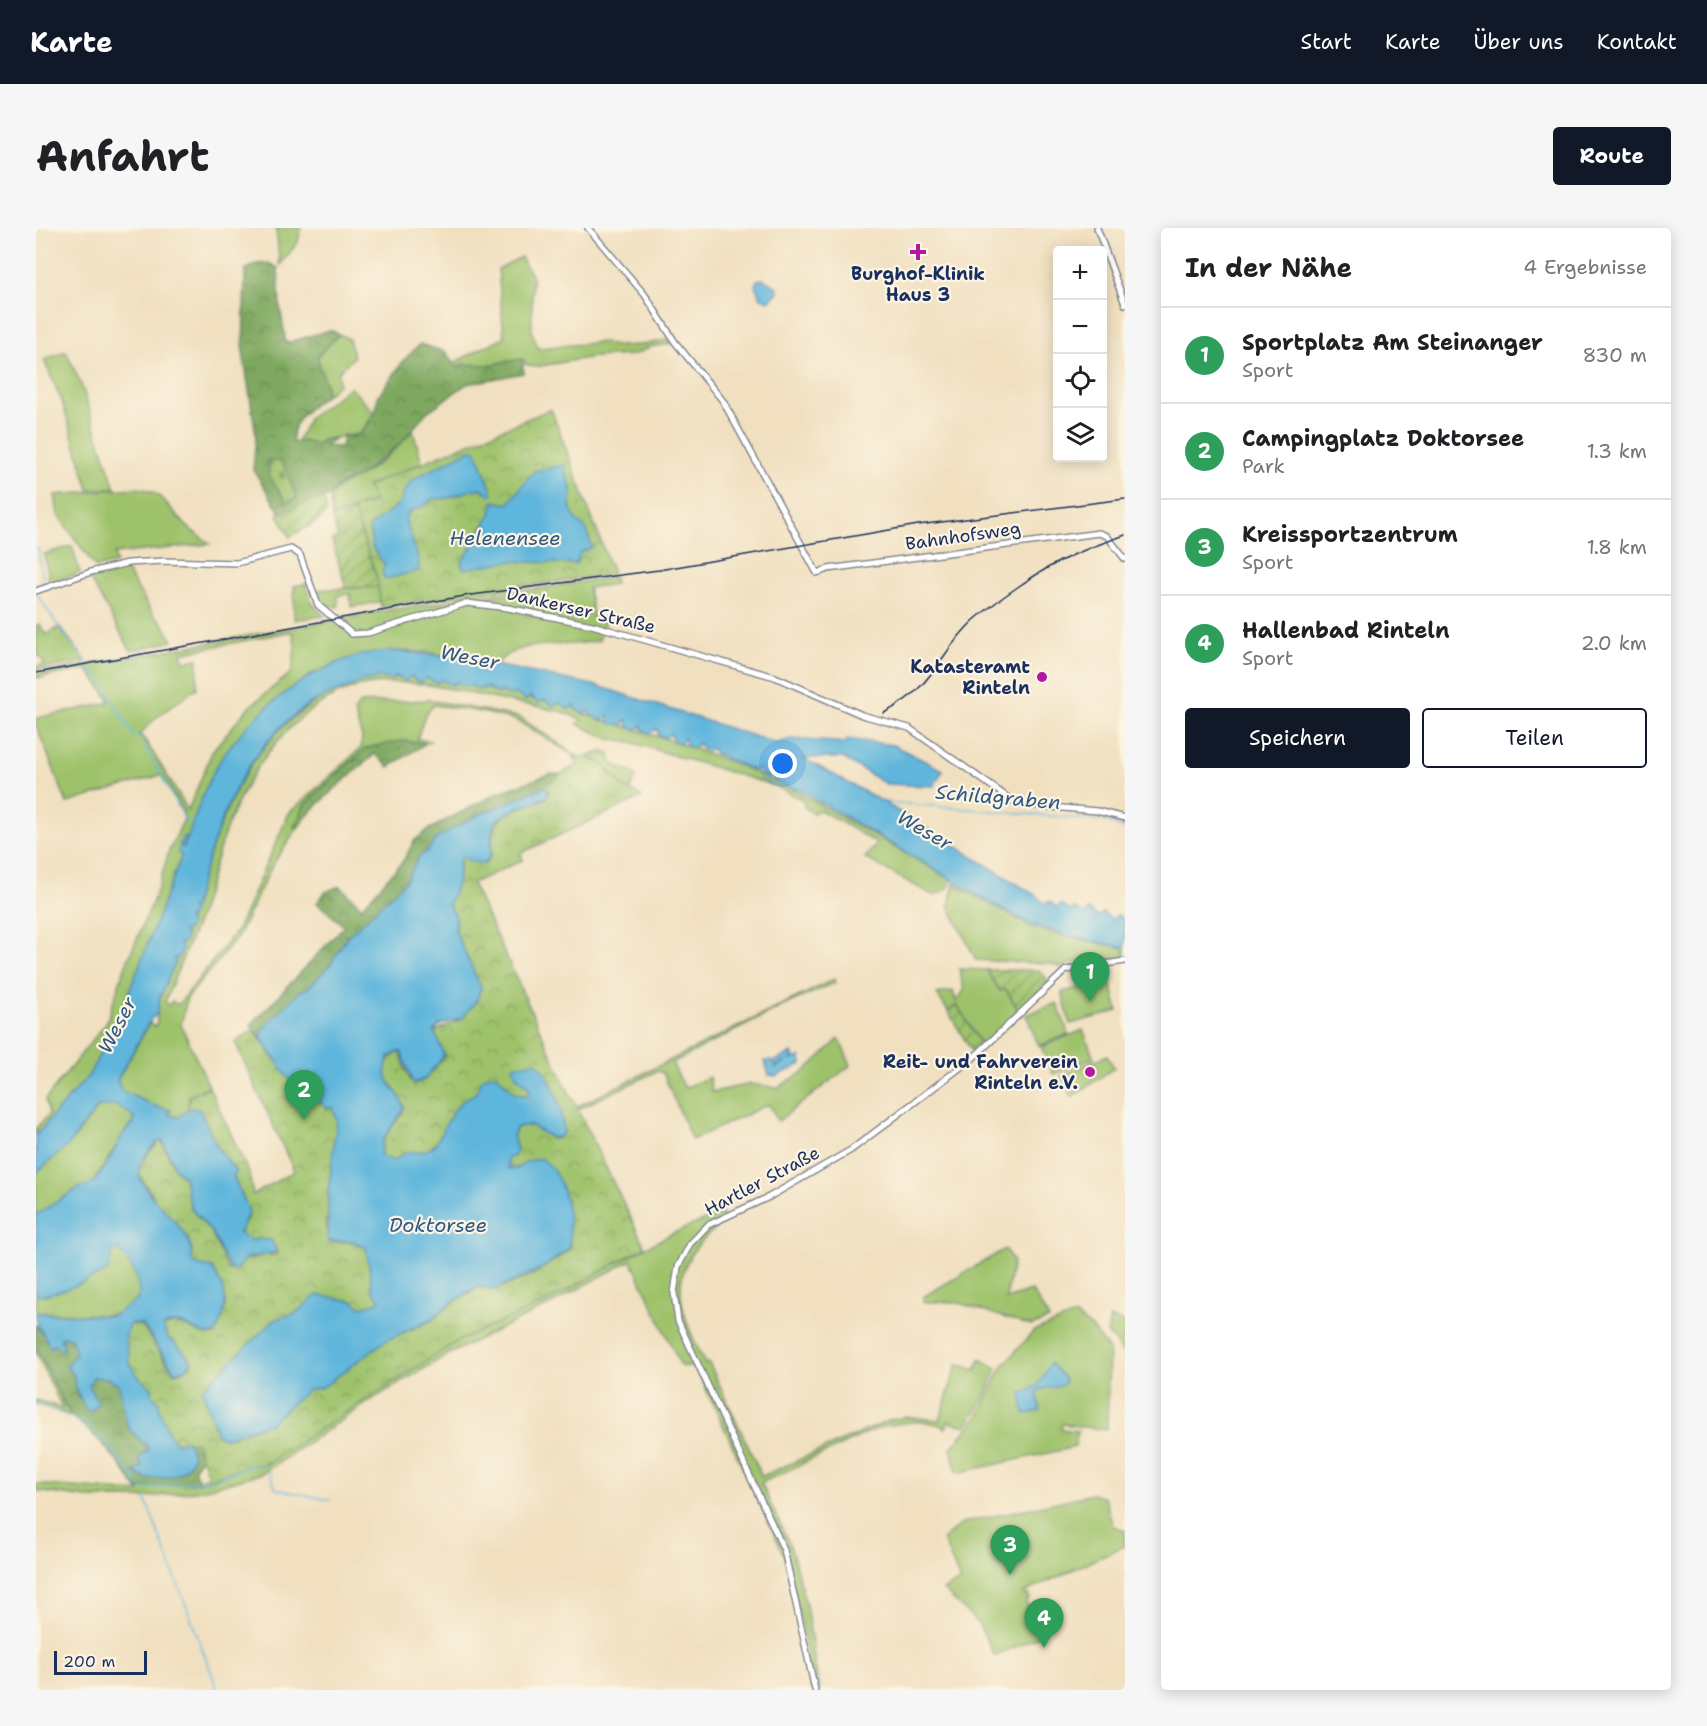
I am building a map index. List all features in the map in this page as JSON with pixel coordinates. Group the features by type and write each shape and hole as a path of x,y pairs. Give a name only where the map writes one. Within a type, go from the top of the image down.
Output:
{"main road":[{"name":"Bahnhofsweg","path":"588,228 639,287 671,336 723,401 817,573 828,568 1102,533 1125,559"},
{"path":"1097,228 1125,304"},
{"name":"Dankerser Straße","path":"36,591 128,563 164,561 237,563 291,549 300,555 318,605 352,634 368,633 467,603 508,608 592,625 775,677 862,716 909,728 1017,804 1108,812 1125,818"},
{"name":"Hartler Straße","path":"815,1690 788,1562 678,1321 674,1304 674,1285 681,1261 695,1237 708,1226 769,1197 842,1156 940,1084 980,1052 1066,970 1125,961"}],"green space":[{"path":"276,228 301,228 298,242 280,265"},
{"path":"521,257 532,277 532,332 538,348 604,342 617,346 635,345 669,338 671,344 650,347 633,355 593,357 535,367 525,364 524,360 519,360 456,368 453,363 504,337 498,269"},
{"path":"268,263 278,268 280,306 286,343 330,330 339,334 317,357 326,386 326,395 302,415 294,428 293,443 304,441 317,445 322,440 336,438 325,446 341,447 343,435 350,437 360,434 375,413 378,396 404,360 420,344 446,352 456,368 461,364 488,365 522,359 524,373 467,384 426,413 402,442 358,477 338,485 330,496 281,514 253,469 256,435 243,352 245,270 256,264"},
{"path":"339,334 349,339 354,357 338,372 339,384 326,395 326,386 317,357"},
{"path":"66,351 82,387 115,488 89,490 62,402 44,360"},
{"path":"350,387 375,413 360,434 322,440 317,445 297,442 309,418"},
{"name":"Helenensee","path":"551,409 613,574 381,607 377,579 353,509 374,501 367,486"},
{"path":"413,430 422,463 368,486 374,501 332,518 330,496 333,492 379,463"},
{"path":"267,460 282,462 297,498 286,502 270,477"},
{"path":"144,489 158,496 190,529 210,544 114,554 116,563 96,568 58,515 55,495"},
{"path":"321,497 326,504 323,517 290,537 278,515"},
{"path":"353,509 378,587 346,588 332,540 338,537 332,518"},
{"path":"72,546 80,573 50,583 44,554"},
{"path":"124,566 153,614 162,622 173,641 131,651 88,576"},
{"path":"614,577 615,584 588,588 594,620 606,621 599,640 532,646 507,655 495,665 427,652 392,651 357,656 312,674 270,704 230,746 184,848 182,847 185,839 179,843 182,855 121,1013 89,1075 36,1135 36,1128 49,1114 45,1100 106,1023 125,967 158,889 169,851 184,819 183,811 161,775 67,803 36,725 36,718 108,703 109,699 87,669 36,678 36,674 377,612","holes":["288,632 293,633 295,647 292,672 249,707 213,750 188,810 144,738 139,735 158,716 197,688 198,659 184,662 181,653"]},
{"path":"306,584 312,603 324,616 294,620 294,586"},
{"path":"378,587 381,602 351,607 350,594 338,595 338,607 320,604 313,590"},
{"path":"39,624 46,635 60,627 86,661 36,670 36,666 45,664 36,651 36,626"},
{"path":"412,675 426,677 437,683 441,679 454,684 456,682 471,685 478,690 491,689 508,696 515,693 531,696 531,699 560,702 568,709 575,706 576,710 585,714 673,741 731,762 795,790 952,880 948,888 934,896 865,858 875,846 875,842 820,810 813,813 805,808 803,800 775,786 627,741 609,739 577,724 582,720 561,711 421,684 382,683 355,688 331,698 308,712 269,751 253,774 224,834 199,917 165,1002 169,1005 172,1001 178,1005 237,930 289,813 361,748 362,737 354,712 360,703 429,700 519,717 576,755 575,759 572,754 516,720 434,705 425,715 417,739 430,741 426,743 402,741 351,761 328,783 294,826 297,829 273,864 237,938 187,998 181,1025 209,1086 189,1096 189,1108 179,1117 169,1115 169,1110 154,1106 122,1091 117,1080 150,1023 155,1026 157,1023 157,1007 174,958 179,957 179,943 186,936 183,931 189,923 187,919 190,919 191,908 194,907 217,835 241,781 257,757 296,715 321,698 370,678 392,676 405,681"},
{"path":"402,741 426,743 389,767 375,754 323,799 297,829 294,827 306,802 366,748"},
{"path":"606,751 610,754 611,762 636,776 630,789 624,788 608,769 588,755"},
{"path":"576,756 593,759 603,765 622,786 642,797 521,853 523,860 472,883 567,1088 645,1247 544,1303 456,1342 264,1465 250,1465 198,1483 197,1480 208,1476 196,1442 175,1444 170,1438 151,1395 152,1389 133,1370 128,1361 124,1342 130,1324 142,1326 174,1373 182,1371 192,1362 167,1339 163,1327 178,1324 201,1333 215,1335 225,1306 204,1267 196,1266 190,1261 192,1251 163,1213 138,1173 149,1152 161,1140 175,1169 184,1178 191,1209 211,1232 228,1269 236,1271 246,1259 260,1257 264,1254 276,1255 274,1249 251,1242 239,1233 249,1215 232,1177 236,1173 216,1143 188,1109 189,1096 209,1087 249,1173 253,1195 294,1171 235,1042 253,1030 295,1086 307,1091 327,1108 333,1108 337,1120 330,1214 326,1222 328,1242 352,1242 366,1247 373,1292 380,1300 378,1303 361,1308 296,1314 202,1389 217,1435 224,1438 270,1423 308,1390 323,1387 385,1340 431,1321 451,1304 478,1287 490,1288 515,1283 550,1264 570,1249 569,1219 562,1188 524,1165 512,1169 506,1164 508,1157 513,1157 517,1150 513,1137 517,1127 530,1125 552,1139 559,1138 564,1132 556,1094 544,1070 529,1097 479,1090 429,1151 395,1162 381,1157 381,1148 386,1135 404,1108 402,1101 387,1079 386,1066 390,1057 401,1052 413,1084 425,1080 445,1055 434,1032 462,1019 476,1001 481,988 456,933 456,916 448,904 456,887 461,857 485,864 491,855 493,829 500,819 547,798 549,791 544,787 578,765"},
{"path":"550,774 561,774 544,787 476,816 437,838 419,857 405,883 346,938 330,965 309,987 298,993 261,1035 262,1039 251,1025 344,926 317,903 325,892 340,886 362,907 403,861 414,841 428,830 497,793"},
{"path":"954,884 1032,927 1063,936 1125,948 1125,958 1073,963 1061,968 1052,964 976,960 949,906"},
{"path":"959,969 987,970 1000,991 1006,989 1019,1011 982,1046 957,1005 948,1011 937,994 953,991 956,1001 964,991"},
{"path":"987,970 1039,970 1049,981 1019,1011 1006,989 1000,991"},
{"path":"834,979 835,983 791,1002 672,1063 685,1088 709,1077 712,1092 751,1084 777,1088 805,1071 839,1039 851,1065 778,1121 769,1104 692,1140 663,1073 657,1071 579,1109 578,1106"},
{"path":"1110,980 1118,1011 1070,1024 1062,992"},
{"path":"1057,1003 1069,1034 1039,1046 1026,1015"},
{"path":"957,1005 982,1046 973,1054 948,1011"},
{"path":"1083,1030 1094,1058 1053,1074 1041,1047"},
{"name":"Reit- und Fahrverein Rinteln e.V.","path":"1107,1055 1114,1068 1072,1097 1061,1076"},
{"path":"114,1104 130,1113 134,1122 126,1130 93,1183 80,1188 36,1215 36,1173 77,1135 98,1107"},
{"path":"722,1213 725,1221 705,1238 692,1254 684,1270 681,1287 682,1304 687,1323 705,1364 709,1363 762,1476 890,1420 905,1417 940,1420 957,1364 976,1370 980,1359 997,1368 985,1397 966,1426 948,1422 946,1428 930,1423 912,1422 876,1429 761,1483 791,1548 806,1605 819,1690 812,1690 802,1626 784,1555 697,1370 695,1367 681,1366 631,1260 551,1304 449,1354 378,1396 263,1473 201,1490 143,1498 88,1498 36,1491 36,1484 138,1492 140,1491 137,1489 199,1482 369,1395 457,1341 544,1302 671,1234"},
{"path":"116,1249 130,1262 138,1283 139,1296 131,1306 107,1315 36,1313 36,1296 72,1287 108,1271 112,1253"},
{"path":"1005,1249 1013,1261 1006,1299 1032,1291 1049,1319 1031,1326 956,1302 923,1302 923,1297"},
{"path":"1075,1315 1092,1328 1109,1350 1107,1430 1062,1424 1061,1429 1078,1431 1075,1447 957,1473 951,1448 978,1416 1002,1367 1034,1331"},
{"path":"1110,1318 1125,1323 1125,1355 1107,1333"},
{"path":"36,1325 50,1342 51,1348 54,1344 61,1345 59,1342 63,1336 72,1339 76,1354 67,1367 74,1376 77,1393 91,1411 98,1403 89,1385 90,1379 101,1376 119,1383 127,1418 133,1432 147,1446 148,1451 141,1455 139,1460 143,1467 134,1471 146,1479 172,1476 186,1469 189,1442 196,1441 202,1457 194,1468 199,1482 137,1489 106,1448 69,1415 70,1412 36,1347"},
{"path":"36,1347 70,1412 69,1415 36,1404 36,1400 62,1408 36,1353"},
{"path":"1092,1494 1105,1498 1113,1526 1125,1530 1124,1546 1023,1593 1024,1596 1028,1594 1030,1598 1026,1601 1043,1634 995,1656 978,1623 943,1590 960,1581 943,1539 963,1523"}],"water":[{"path":"763,279 777,287 778,292 769,301 761,298 755,286 757,280"},
{"name":"Helenensee","path":"470,450 476,450 493,494 490,496 482,488 452,497 433,498 406,515 406,522 419,561 418,571 385,579 382,572 385,565 373,549 369,527 399,504 405,489 413,479"},
{"name":"Helenensee","path":"564,465 572,491 570,507 577,521 586,529 592,547 580,553 576,564 510,561 464,569 461,564 491,514 494,501 508,504 534,471"},
{"name":"Weser","path":"392,651 457,657 598,686 775,743 792,739 847,743 847,739 893,745 943,770 934,786 886,784 843,758 803,758 885,803 1037,896 1043,903 1050,901 1057,908 1061,904 1070,911 1075,908 1084,914 1089,910 1098,917 1103,913 1112,919 1117,915 1125,920 1125,948 1033,925 1008,913 799,789 784,786 773,776 764,776 759,769 755,771 714,753 713,749 704,750 698,743 694,748 687,746 684,738 680,743 673,741 671,734 666,737 659,736 657,729 649,733 642,729 642,725 638,729 629,728 627,720 623,725 609,723 609,715 603,721 590,715 589,710 585,714 576,710 575,706 568,709 560,703 553,706 545,700 538,703 530,696 526,701 515,693 508,696 501,690 498,694 486,687 478,690 471,685 467,687 456,682 453,685 441,680 437,683 426,678 423,682 415,680 412,676 405,681 396,676 391,680 380,677 370,681 365,679 314,701 275,732 260,751 234,793 215,839 194,907 190,908 194,912 187,919 190,924 187,931 183,931 186,935 184,943 179,943 182,948 179,957 174,959 176,961 160,997 157,1014 151,1019 117,1080 122,1091 155,1106 171,1110 169,1115 179,1117 189,1108 199,1109 218,1148 236,1172 233,1176 249,1211 239,1233 252,1241 271,1240 277,1252 246,1258 237,1269 231,1270 211,1231 191,1208 184,1177 175,1168 162,1140 149,1151 139,1166 140,1178 146,1189 186,1236 191,1248 191,1260 197,1265 212,1268 224,1292 225,1307 215,1334 201,1332 178,1323 163,1326 168,1338 192,1361 185,1369 175,1372 143,1325 131,1323 128,1327 126,1340 128,1359 138,1376 153,1388 151,1393 159,1402 162,1417 176,1443 187,1440 193,1455 181,1472 167,1477 146,1479 134,1471 143,1467 139,1457 148,1451 147,1446 128,1428 119,1384 108,1378 93,1377 89,1385 98,1403 91,1411 87,1411 75,1388 74,1376 67,1366 76,1353 72,1339 63,1336 60,1341 63,1341 64,1350 54,1344 51,1349 40,1329 36,1313 113,1316 138,1299 138,1286 134,1272 118,1249 112,1253 108,1271 63,1290 36,1296 36,1215 80,1187 93,1183 107,1164 123,1134 134,1122 134,1117 117,1105 98,1107 68,1145 36,1173 36,1135 89,1075 121,1013 182,855 178,853 182,837 186,837 182,847 184,848 209,781 231,745 257,716 303,680 338,662 356,656"},
{"name":"Doktorsee","path":"544,787 548,790 547,797 505,814 495,823 490,854 484,864 469,861 464,856 461,857 456,886 448,904 455,915 456,933 481,988 476,1001 462,1018 440,1025 434,1031 444,1054 425,1079 413,1083 401,1051 390,1056 386,1065 387,1078 402,1100 404,1107 385,1136 381,1156 394,1161 406,1152 424,1151 435,1145 455,1108 475,1094 480,1081 489,1075 496,1074 514,1093 528,1096 530,1089 516,1076 513,1066 536,1062 548,1077 556,1094 564,1132 559,1137 552,1138 530,1125 517,1127 513,1136 517,1150 513,1157 508,1158 508,1168 517,1169 526,1162 541,1158 550,1166 557,1176 566,1199 569,1248 544,1267 495,1290 478,1286 430,1320 385,1341 323,1387 308,1390 270,1423 224,1438 217,1434 202,1389 274,1320 296,1313 317,1295 353,1301 361,1307 378,1302 380,1299 373,1292 366,1247 352,1241 328,1241 328,1193 337,1120 333,1107 327,1108 287,1077 262,1039 262,1030 298,993 309,987 330,965 346,938 405,882 419,857 437,838 476,816"},
{"path":"792,1053 794,1057 790,1060 801,1057 802,1064 777,1076 769,1075 765,1061 771,1060 776,1068 788,1061 777,1066 775,1061"},
{"path":"1050,1363 1065,1379 1065,1384 1042,1389 1037,1393 1040,1411 1024,1414 1021,1393 1036,1386"}],"waterway":[{"path":"36,587 44,584 38,549"},
{"path":"37,594 64,635 86,660"},
{"path":"88,665 102,683 134,736 140,737 187,823 192,824"},
{"name":"Schildgraben","path":"886,802 1107,821 1125,829"},
{"path":"36,1403 83,1422 105,1441 142,1489 210,1480"},
{"path":"215,1479 251,1465 265,1466"},
{"path":"269,1472 276,1489 330,1500"},
{"path":"145,1498 218,1690"},
{"path":"817,1679 820,1690"}],"railway":[{"path":"36,673 464,596 659,570 918,525 1125,499"},
{"path":"884,713 914,693 925,682 961,633 1006,595 1058,562 1125,535"}],"place":[{"name":"Burghof-Klinik Haus 3","path":"918,252"},
{"name":"Katasteramt Rinteln","path":"1042,677"},
{"name":"Sportplatz Am Steinanger","path":"1090,1002"},
{"name":"Reit- und Fahrverein Rinteln e.V.","path":"1090,1072"},
{"name":"Campingplatz Doktorsee","path":"304,1120"},
{"name":"Kreissportzentrum","path":"1010,1575"},
{"name":"Hallenbad Rinteln","path":"1044,1648"}]}
